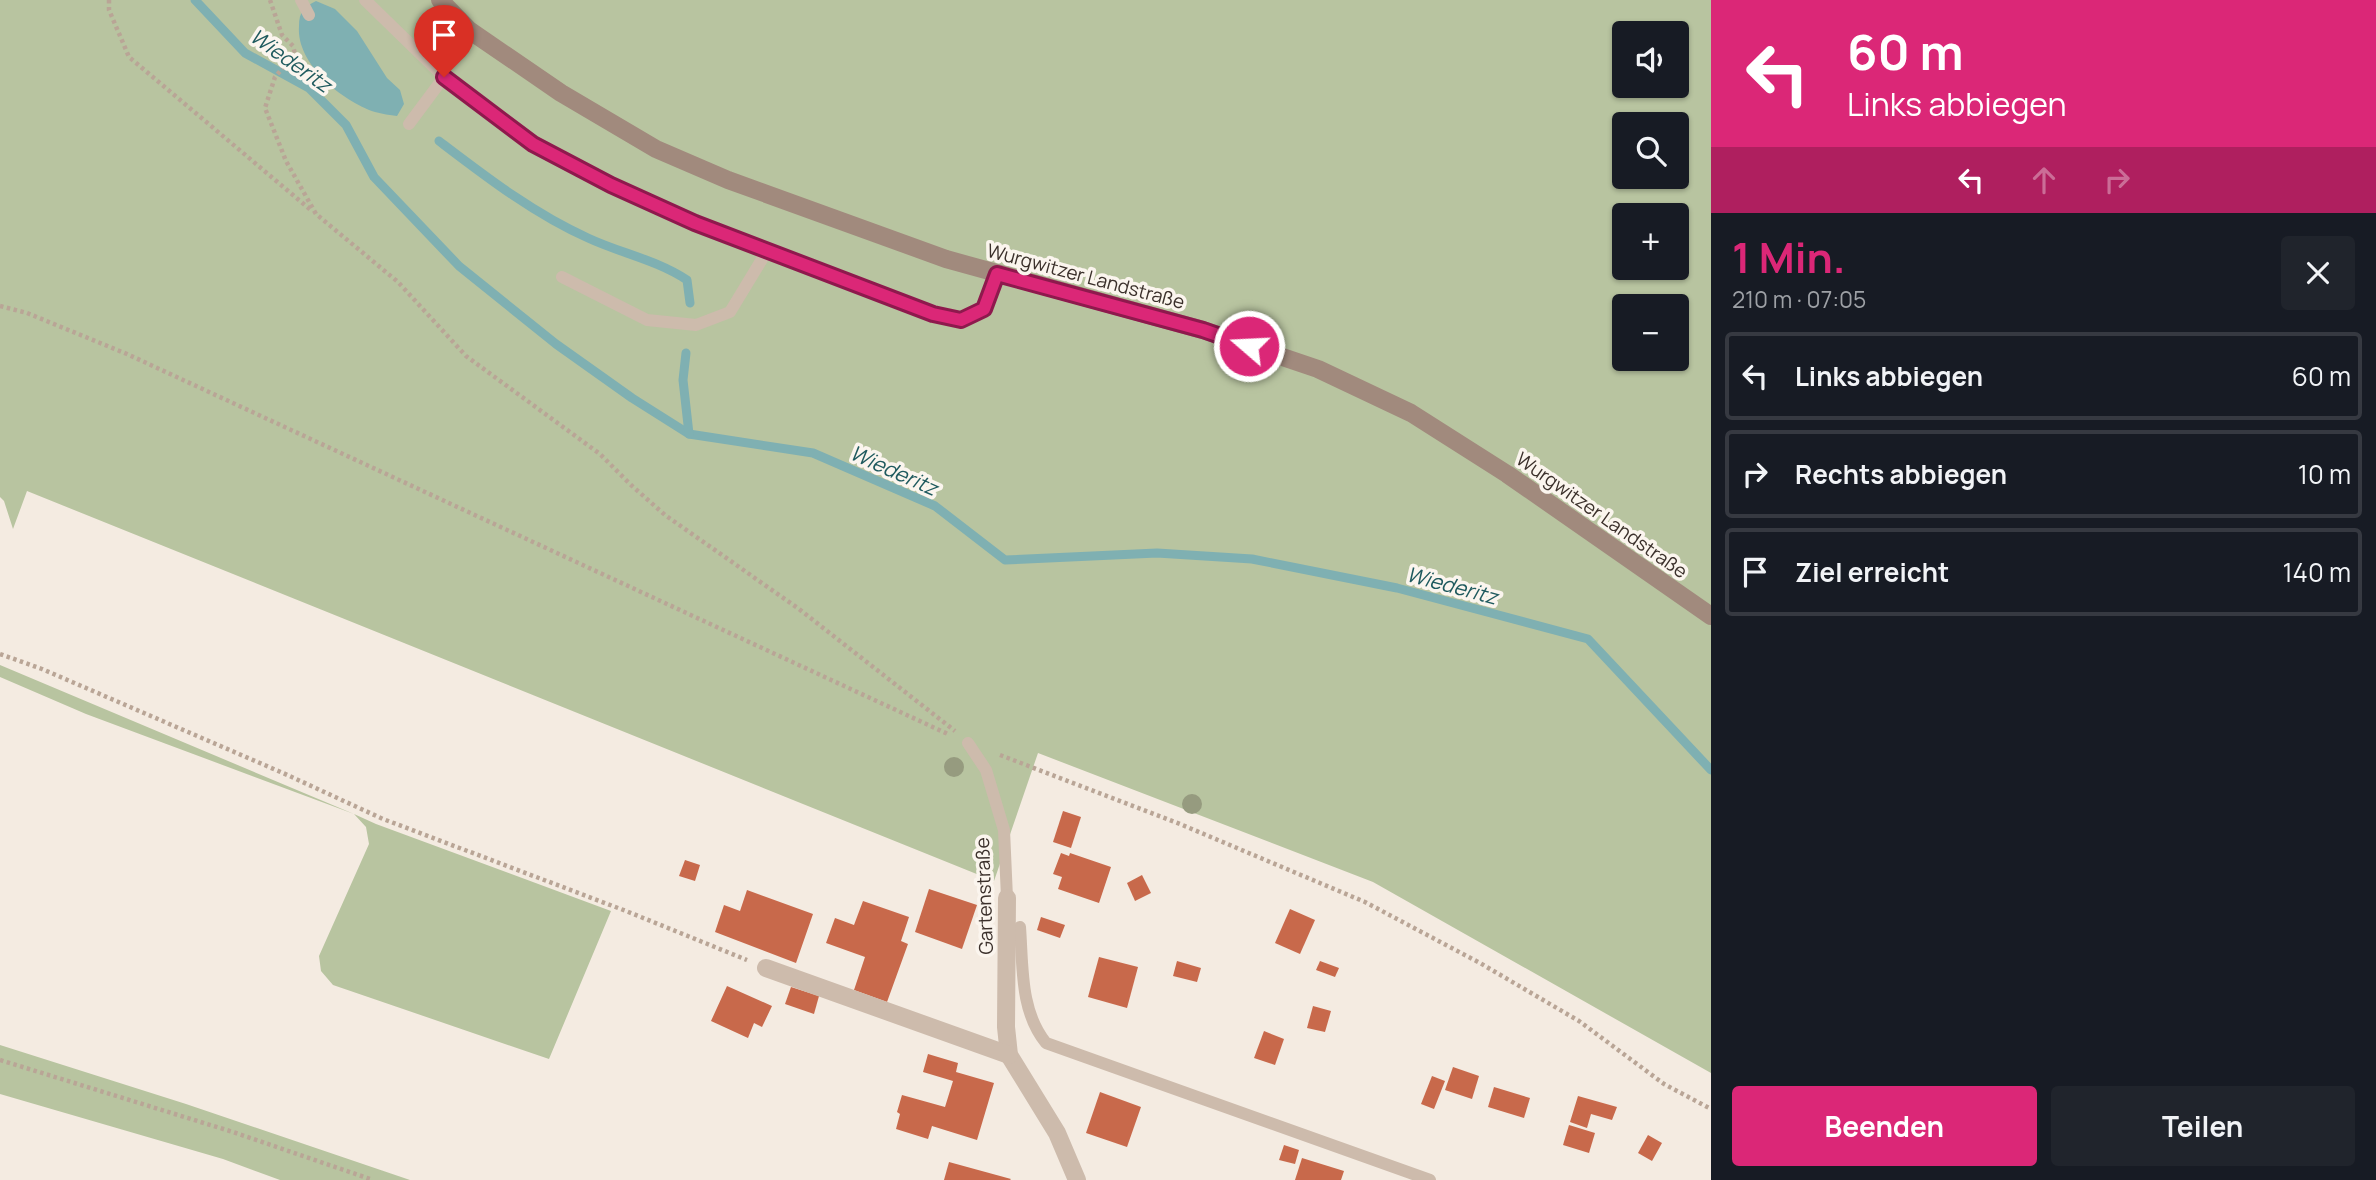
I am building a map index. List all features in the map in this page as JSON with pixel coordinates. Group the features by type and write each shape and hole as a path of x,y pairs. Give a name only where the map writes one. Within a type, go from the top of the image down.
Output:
{"main road":[{"name":"Wurgwitzer Landstraße","path":"440,0 469,30 561,93 656,149 728,180 946,259 1203,330 1318,369 1411,413 1507,474 1711,616"}],"street":[{"name":"Gartenstraße","path":"1007,898 1006,1027 1009,1055 1057,1133 1077,1180"},
{"path":"766,968 1009,1055"}],"lane":[{"path":"301,0 309,15"},
{"path":"366,0 444,77 533,144 611,185 695,223 933,314 961,320 984,309 997,274"},
{"path":"409,124 444,77"},
{"path":"562,276 647,320 696,325 730,312 767,251"},
{"name":"Gartenstraße","path":"968,743 986,770 1004,830 1007,898"},
{"path":"1020,927 1027,1007 1034,1029 1046,1043 1430,1180"}],"path":[{"path":"108,0 109,10 129,57 398,282 466,356 600,454 666,515 799,609 968,743"},
{"path":"270,0 282,35 293,46 295,54 275,77 265,108 286,161 316,214"},
{"path":"0,306 27,313 127,354 968,743 1180,824 1365,902 1480,962 1579,1021 1664,1084 1711,1109"},
{"path":"0,654 43,669 383,819 626,911 766,968"},
{"path":"0,1060 233,1132 373,1180"}],"green space":[{"path":"0,0 1711,0 1711,1073 1373,882 1038,753 994,881 27,491 13,529 4,501 0,497"},
{"path":"0,665 354,814 86,714 0,677"},
{"path":"354,814 611,911 549,1059 333,985 321,971 319,956 369,844 366,827"},
{"path":"0,1045 186,1104 410,1180 280,1180 223,1159 0,1094"}],"water":[{"path":"316,1 335,9 357,31 387,78 400,90 404,104 397,116 362,107 336,90 313,67 300,40 299,26 303,10"}],"building":[{"path":"1063,811 1081,817 1071,848 1053,842"},
{"path":"1061,853 1069,856 1070,853 1111,867 1099,903 1058,889 1062,877 1053,874"},
{"path":"685,860 700,865 695,881 679,876"},
{"path":"1142,875 1151,893 1135,901 1127,883"},
{"path":"929,889 977,905 962,949 915,932"},
{"path":"747,890 813,914 796,963 715,932 724,905 740,911"},
{"path":"863,901 909,917 901,941 908,944 887,1002 854,990 865,957 826,943 835,918 854,925"},
{"path":"1290,909 1315,920 1300,954 1275,943"},
{"path":"1041,917 1065,925 1060,938 1037,930"},
{"path":"1099,957 1138,967 1127,1008 1088,997"},
{"path":"1177,961 1201,968 1197,982 1173,976"},
{"path":"1320,961 1339,968 1335,977 1316,970"},
{"path":"727,986 772,1006 762,1027 754,1023 748,1038 711,1021"},
{"path":"791,987 819,996 814,1014 785,1004"},
{"path":"1313,1006 1331,1011 1325,1032 1307,1028"},
{"path":"1264,1031 1284,1039 1275,1065 1254,1058"},
{"path":"928,1054 958,1063 956,1072 994,1083 977,1140 932,1126 928,1139 896,1129 902,1095 945,1107 953,1081 923,1072"},
{"path":"1453,1067 1479,1076 1472,1099 1445,1090"},
{"path":"1432,1076 1445,1081 1434,1109 1421,1104"},
{"path":"1494,1087 1530,1098 1524,1118 1488,1107"},
{"path":"1100,1092 1141,1107 1127,1147 1086,1133"},
{"path":"1578,1096 1617,1107 1612,1120 1591,1114 1587,1128 1570,1122"},
{"path":"1569,1125 1595,1133 1589,1153 1563,1145"},
{"path":"1648,1135 1662,1143 1652,1161 1638,1153"},
{"path":"1284,1145 1299,1150 1295,1164 1279,1160"},
{"path":"1302,1158 1344,1171 1341,1180 1295,1180"},
{"path":"949,1162 1011,1179 944,1180"}],"waterway":[{"name":"Wiederitz","path":"195,0 245,53 309,88 346,125 374,177 459,266 556,344 632,398 689,434 813,453 935,506 1005,560 1157,553 1252,559 1397,588 1588,639 1711,770"},
{"path":"439,141 548,218 687,280 690,303"},
{"path":"686,353 683,380 689,434"}],"route":[{"path":"444,77 533,144 611,185 695,223 933,314 961,320 984,309 997,274 1203,330 1249,346"}]}
